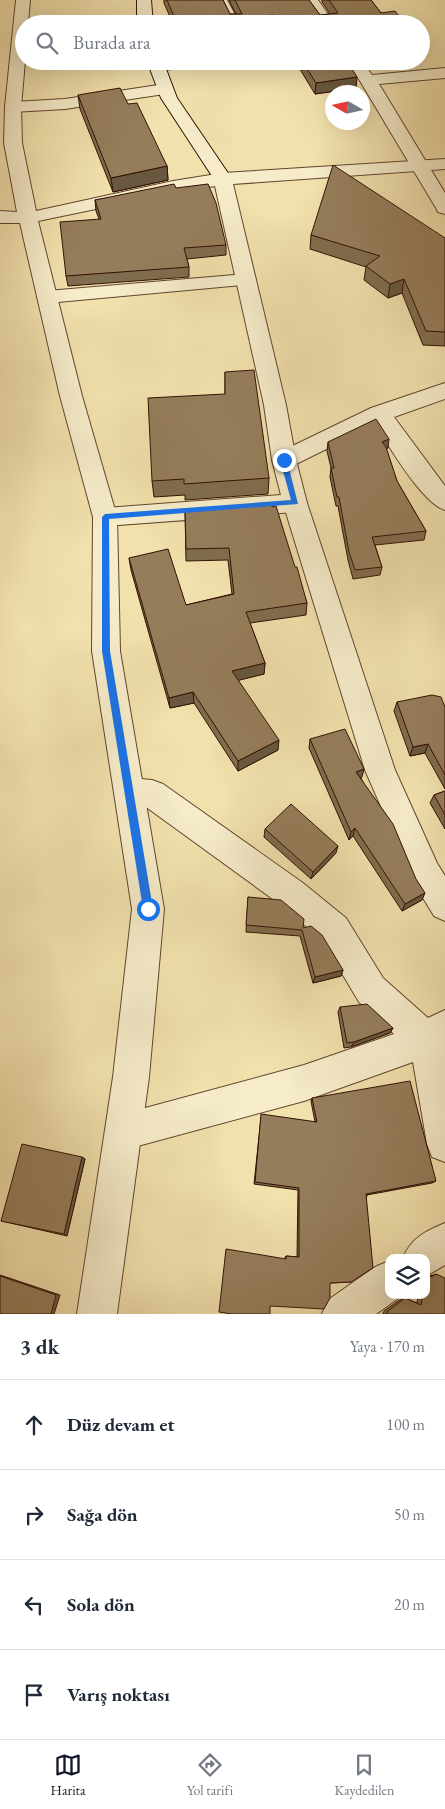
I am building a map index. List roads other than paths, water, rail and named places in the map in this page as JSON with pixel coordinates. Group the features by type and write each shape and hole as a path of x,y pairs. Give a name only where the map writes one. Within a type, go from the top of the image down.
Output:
{"street":[{"path":"22,15 23,0"},
{"path":"144,0 145,15"},
{"path":"310,0 321,15"},
{"path":"16,70 13,107 13,143 28,218 71,396 105,517 106,651 148,909 131,1077 97,1314"},
{"path":"158,70 165,90 223,179 275,405 284,460 296,502 380,770 426,874 445,905"},
{"path":"361,70 445,208"},
{"path":"368,80 445,73"},
{"path":"13,107 65,104 165,90"},
{"path":"0,217 28,218 223,179 445,164"},
{"path":"47,297 246,280"},
{"path":"284,460 379,414 445,391"},
{"path":"379,414 432,488 445,501"},
{"path":"105,517 296,502"},
{"path":"129,792 152,794 292,894 334,929 371,990 436,1034"},
{"path":"123,1132 304,1083 436,1034"},
{"path":"436,1034 445,1144"},
{"path":"428,1254 445,1242"},
{"path":"342,1314 385,1284"}],"lane":[{"path":"223,0 231,15"}]}
